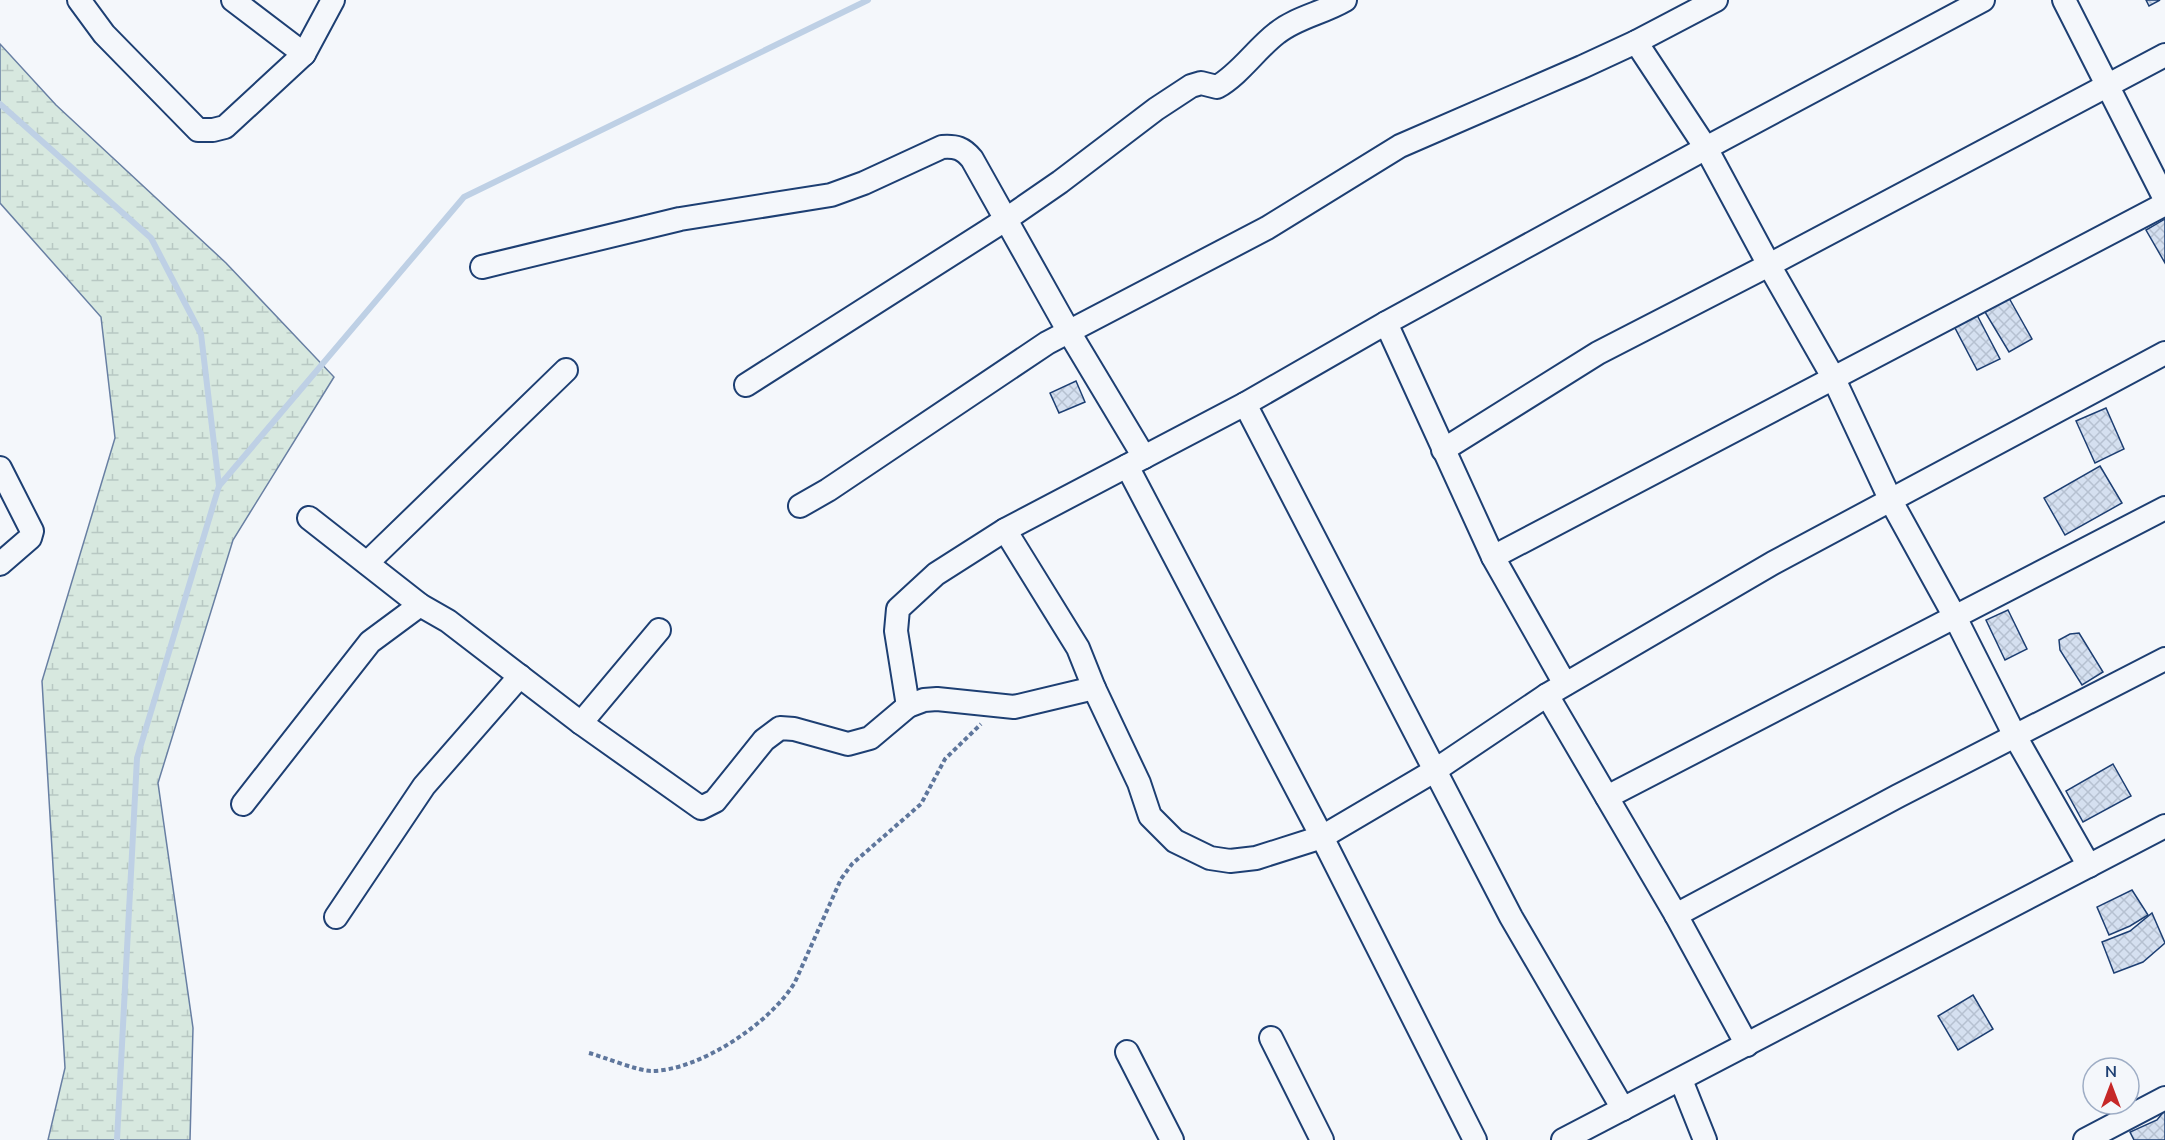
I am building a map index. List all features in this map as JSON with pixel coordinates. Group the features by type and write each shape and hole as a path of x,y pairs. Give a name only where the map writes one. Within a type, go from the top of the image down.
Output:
{"street":[{"path":"79,0 104,34 198,130 225,128 304,54 333,0"},
{"path":"233,0 304,54"},
{"path":"746,385 1005,220 1060,182 1156,109 1196,83 1217,87 1277,33 1293,22 1334,7 1345,0"},
{"path":"800,506 828,490 1047,343 1267,228 1400,146 1636,42 1716,0"},
{"path":"908,706 896,631 898,609 936,574 1005,530 1245,404 1386,323 1706,147 1983,0"},
{"path":"2064,0 2165,199"},
{"path":"1636,42 1706,147 1769,265 1833,377 1891,501 1955,617 2015,736 2088,866"},
{"path":"1443,450 1598,353 2165,55"},
{"path":"482,267 680,219 831,195 864,183 942,147 955,146 964,149 972,159 1069,332 1475,1140"},
{"path":"1493,557 2165,204"},
{"path":"1386,323 1443,450 1607,797 1676,915 1747,1045"},
{"path":"1005,530 1078,648 1094,688 1139,783 1150,816 1175,841 1210,858 1230,861 1256,858 1322,837 1434,771 1556,690 1773,563 2165,353"},
{"path":"367,563 567,369"},
{"path":"1245,404 1511,917 1623,1109"},
{"path":"0,468 32,531 30,538 0,564"},
{"path":"1607,797 2165,508"},
{"path":"309,518 420,605 448,621 581,723 701,808 715,801 764,740 780,728 794,729 848,744 870,738 908,706 924,700 937,699 1014,707 1094,688"},
{"path":"243,804 370,642 420,605"},
{"path":"581,723 658,630"},
{"path":"1676,915 1898,796 2165,659"},
{"path":"336,917 424,786 520,676"},
{"path":"1563,1140 2165,826"},
{"path":"1271,1038 1322,1140"},
{"path":"1127,1052 1172,1140"},
{"path":"1681,1080 1705,1140"},
{"path":"2085,1140 2165,1098"}],"path":[{"path":"589,1053 650,1071 671,1068 707,1056 763,1021 786,998 841,879 852,864 921,804 945,759 967,737 987,718 1014,707"}],"green space":[{"path":"0,44 56,105 226,263 334,377 233,540 158,783 193,1028 190,1140 48,1140 65,1068 42,681 115,438 101,317 0,203"}],"building":[{"path":"2146,0 2160,0 2149,6"},
{"path":"2165,219 2165,263 2146,230"},
{"path":"2009,298 2032,339 2009,352 1985,312"},
{"path":"1977,315 2000,359 1977,370 1954,326"},
{"path":"1076,381 1085,402 1059,413 1050,393"},
{"path":"2106,408 2124,449 2095,463 2076,421"},
{"path":"2100,466 2122,503 2065,535 2044,498"},
{"path":"2008,610 2027,649 2005,660 1986,620"},
{"path":"2079,633 2103,672 2082,685 2060,650 2059,640 2070,634"},
{"path":"2113,764 2131,796 2083,822 2066,791"},
{"path":"2132,890 2148,915 2109,935 2097,907"},
{"path":"2152,913 2165,943 2143,962 2114,973 2102,942 2130,931"},
{"path":"1973,995 1993,1029 1958,1050 1938,1016"},
{"path":"2165,1110 2165,1140 2134,1140 2130,1132 2157,1120"}],"waterway":[{"path":"117,1140 137,758 219,486 464,197 868,0"},
{"path":"0,104 151,238 201,334 219,486"}]}
